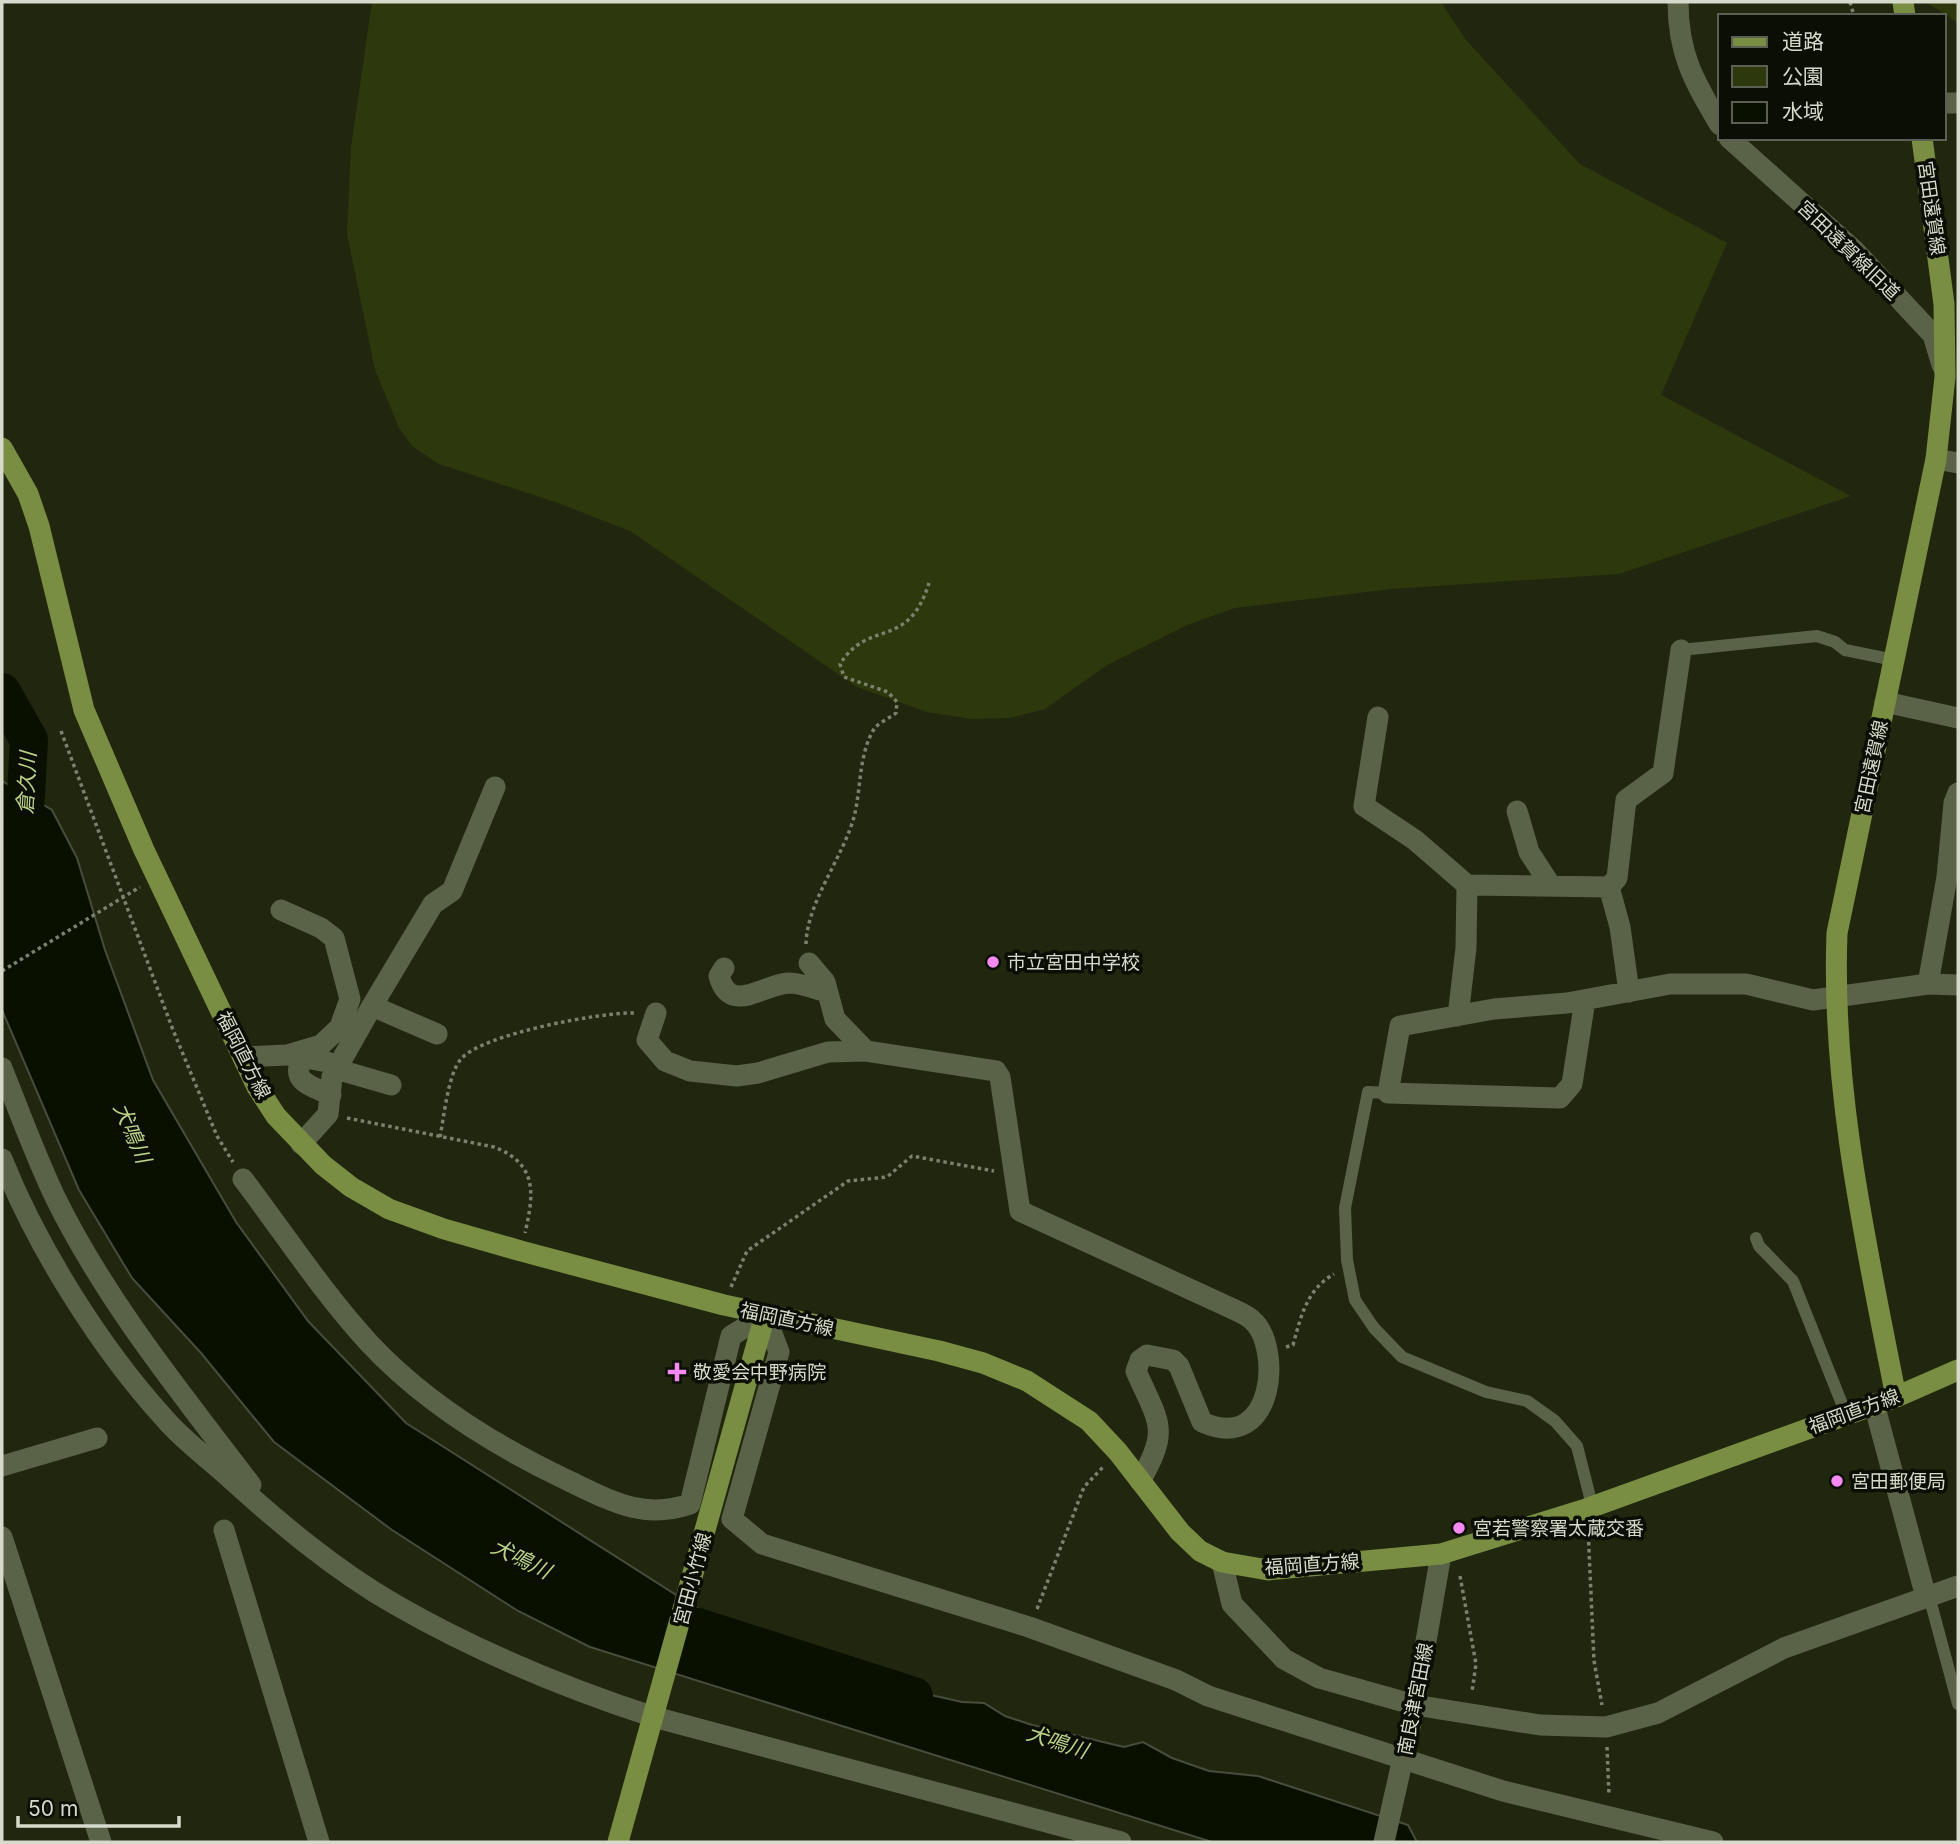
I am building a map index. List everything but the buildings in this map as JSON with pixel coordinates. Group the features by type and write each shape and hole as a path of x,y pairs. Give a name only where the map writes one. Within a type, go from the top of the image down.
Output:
{"main road":[{"name":"宮田遠賀線","path":"1896,1397 1867,1248 1840,1072 1834,996 1837,933 1936,459 1945,377 1944,303 1923,140"},
{"name":"福岡直方線","path":"2,448 28,494 39,526 84,710 144,850 263,1097 301,1144 351,1187 389,1209 444,1229 521,1251 765,1315 983,1363 1027,1381 1089,1420 1118,1452 1180,1532 1200,1551 1222,1562 1268,1570 1448,1552 1589,1507 1896,1397 1958,1370"},
{"name":"宮田小竹線","path":"618,1842 765,1315"}],"street":[{"path":"1678,2 1678,36 1697,87 1718,122"},
{"name":"宮田遠賀線旧道","path":"1731,140 1854,250 1933,335 1945,377"},
{"path":"1936,459 1958,463"},
{"path":"1609,887 1616,878 1626,800 1663,773 1681,650"},
{"path":"1885,702 1958,718"},
{"path":"1378,717 1364,806 1415,840 1467,885 1609,887"},
{"path":"301,1144 329,1105 336,1069 433,904 453,891 495,787"},
{"path":"1928,984 1947,877 1954,803 1958,793"},
{"path":"1517,811 1529,852 1551,886"},
{"path":"1458,1016 1466,948 1467,885"},
{"path":"1609,887 1620,928 1629,992"},
{"path":"281,910 321,928 334,938 351,999 333,1037 303,1054 298,1074 329,1105"},
{"path":"809,963 825,982 835,1019 866,1051"},
{"path":"724,968 719,976 722,987 730,995 743,997 789,983 828,992"},
{"path":"1585,1000 1572,1084 1560,1098 1388,1093 1400,1026 1585,1000 1670,984 1746,984 1813,1000 1928,984 1958,985"},
{"path":"372,1006 437,1034"},
{"path":"656,1013 647,1040 664,1061 690,1071 737,1076 758,1073 828,1052 866,1051 996,1071 1000,1077 1020,1210 1242,1314 1252,1320 1260,1331 1266,1350 1265,1398 1260,1413 1234,1430 1220,1430 1202,1422 1179,1366 1173,1360 1147,1355 1139,1360 1136,1371 1156,1409 1160,1431 1155,1455 1140,1480"},
{"path":"243,1057 303,1054 327,1062 336,1069 391,1085"},
{"path":"2,1068 56,1198 112,1296 185,1399 284,1527"},
{"path":"2,1159 33,1228 103,1339 165,1420 284,1527 395,1605 473,1646 588,1695 654,1717 1121,1842"},
{"path":"243,1179 370,1343 411,1382 524,1460 622,1507 672,1510 690,1504 731,1336 765,1315 779,1352 732,1519 761,1544 1030,1627 1176,1680 1208,1696 1503,1791 1713,1842"},
{"path":"1874,1404 1926,1597"},
{"path":"2,1466 97,1438"},
{"path":"224,1530 318,1842"},
{"path":"2,1537 101,1842"},
{"name":"南良津宮田線","path":"1384,1842 1448,1552"},
{"path":"1222,1562 1232,1604 1284,1659 1319,1678 1415,1705 1540,1725 1606,1727 1658,1713 1784,1648 1958,1586"}],"lane":[{"path":"1681,650 1816,636 1835,642 1845,650 1894,660"},
{"path":"1388,1093 1368,1092 1345,1208 1349,1266 1355,1300 1374,1328 1402,1357 1486,1392 1527,1401 1555,1421 1577,1446 1589,1507"},
{"path":"1756,1238 1759,1246 1793,1281 1846,1414"},
{"path":"1926,1597 1932,1608 1958,1704"}],"path":[{"path":"809,963 807,923 855,814 859,773 874,728 896,713 897,702 888,692 844,677 840,664 848,651 868,638 889,633 911,621 923,603 929,583"},
{"path":"61,732 173,1031 217,1136 243,1179"},
{"path":"2,971 132,892"},
{"path":"440,1137 455,1067 462,1057 472,1051 519,1034 583,1017 656,1013"},
{"path":"329,1105 440,1137 512,1154 526,1172 533,1196 521,1251"},
{"path":"724,1305 747,1251 848,1181 887,1177 912,1156 1015,1175"},
{"path":"1266,1350 1293,1345 1301,1314 1318,1283 1349,1266"},
{"path":"1030,1627 1084,1487 1118,1452"},
{"path":"1589,1507 1594,1661 1606,1727 1609,1818"},
{"path":"1448,1552 1476,1664 1469,1714"}],"green space":[{"path":"372,2 1441,2 1466,40 1580,164 1727,243 1661,395 1851,496 1619,574 1391,589 1235,608 1187,625 1107,665 1045,709 1010,718 971,719 927,712 857,687 630,531 558,503 439,464 412,446 399,428 375,370 347,234 351,147"},
{"path":"1926,2 1958,2 1958,23"}],"water":[{"path":"2,781 52,810 77,858 105,950 153,1080 236,1222 308,1321 406,1423 780,1661 962,1702 984,1703 1005,1716 1032,1725 1124,1747 1143,1742 1172,1758 1209,1771 1258,1776 1408,1825 1417,1842 1212,1842 590,1647 518,1611 392,1530 274,1442 201,1353 132,1278 79,1190 2,1010"}],"waterway":[{"name":"倉久川","path":"2,692 29,740 23,847"},
{"name":"犬鳴川","path":"698,1627 914,1696"}],"place":[{"name":"市立宮田中学校","path":"993,962"},
{"name":"敬愛会中野病院","path":"677,1372"},
{"name":"宮田郵便局","path":"1837,1481"},
{"name":"宮若警察署太蔵交番","path":"1459,1528"}]}
